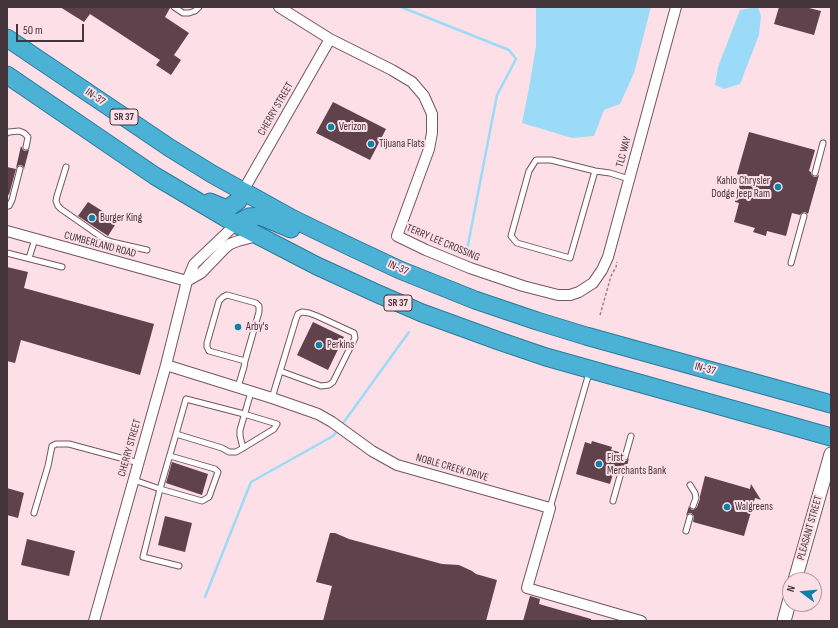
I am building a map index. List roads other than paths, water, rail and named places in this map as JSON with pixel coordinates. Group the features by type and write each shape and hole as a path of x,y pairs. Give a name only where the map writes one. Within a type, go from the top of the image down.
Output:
{"highway":[{"name":"IN-37","path":"7,38 170,148 212,174 293,219 393,267 476,300 537,321 831,404"},
{"name":"SR 37","path":"7,75 155,176 236,224 317,266 376,293 422,313 546,357 831,437"},
{"path":"155,176 227,210 238,201 243,191"},
{"path":"236,224 249,217 260,216 306,235 335,240"}],"street":[{"name":"TERRY LEE CROSSING","path":"279,7 330,39 392,70 412,82 424,96 432,114 432,133 429,149 396,236 450,260 523,286 558,295 579,292"},
{"name":"TLC WAY","path":"579,292 593,283 602,270 608,257 676,7"},
{"name":"CHERRY STREET","path":"243,191 330,39"},
{"name":"CHERRY STREET","path":"94,621 166,365 187,281 194,264 236,224"},
{"name":"CUMBERLAND ROAD","path":"7,231 187,281"},
{"path":"187,281 201,273 225,248 238,241 257,236"},
{"name":"NOBLE CREEK DRIVE","path":"166,365 318,414 332,422 372,451 397,465 550,508"},
{"name":"PLEASANT STREET","path":"798,572 831,454"},
{"path":"550,508 527,588 641,621"}],"lane":[{"path":"174,7 183,13 189,13 195,11 198,7"},
{"path":"7,133 19,131 24,133 28,137 26,147"},
{"path":"815,173 823,143"},
{"path":"595,172 570,258 517,243 511,236 529,171 536,160 551,160 595,172 610,173 629,179"},
{"path":"66,167 56,196 58,206 112,242 148,250"},
{"path":"7,206 9,206 12,200 20,169"},
{"path":"790,263 804,216"},
{"path":"29,258 35,239"},
{"path":"7,253 62,267"},
{"path":"238,387 246,361 259,312 259,306 256,303 227,295 222,297 219,301 207,347 209,351 246,361"},
{"path":"272,398 280,371 296,319 298,314 302,312 310,313 354,334 355,338 333,382 329,385 321,386 280,371"},
{"path":"550,508 590,369"},
{"path":"243,448 240,430 252,392"},
{"path":"176,434 222,448 230,452 236,452 274,429 277,424 186,399 160,489 142,557 179,566"},
{"path":"625,457 631,436"},
{"path":"34,513 48,466 52,446 56,444 69,444 139,463"},
{"path":"134,480 202,501 209,496 218,472 215,469 170,456"},
{"path":"613,501 622,469"},
{"path":"690,484 696,498 694,506"},
{"path":"686,531 690,518"}],"water":[{"path":"536,7 651,7 634,73 620,104 604,110 594,136 572,138 522,123 536,46"},
{"path":"758,7 761,16 759,35 740,84 724,89 715,85 718,67 740,10"}],"waterway":[{"path":"401,7 509,50 516,59 497,95 466,255"},
{"path":"341,426 409,332"},
{"path":"205,597 251,482 333,436 338,430"}],"place":[{"name":"Verizon","path":"331,127"},
{"name":"Tijuana Flats","path":"371,144"},
{"name":"Kahlo Chrysler Dodge Jeep Ram","path":"778,187"},
{"name":"Burger King","path":"92,218"},
{"name":"Arby's","path":"238,327"},
{"name":"Perkins","path":"319,345"},
{"name":"First Merchants Bank","path":"599,464"},
{"name":"Walgreens","path":"727,507"}]}
